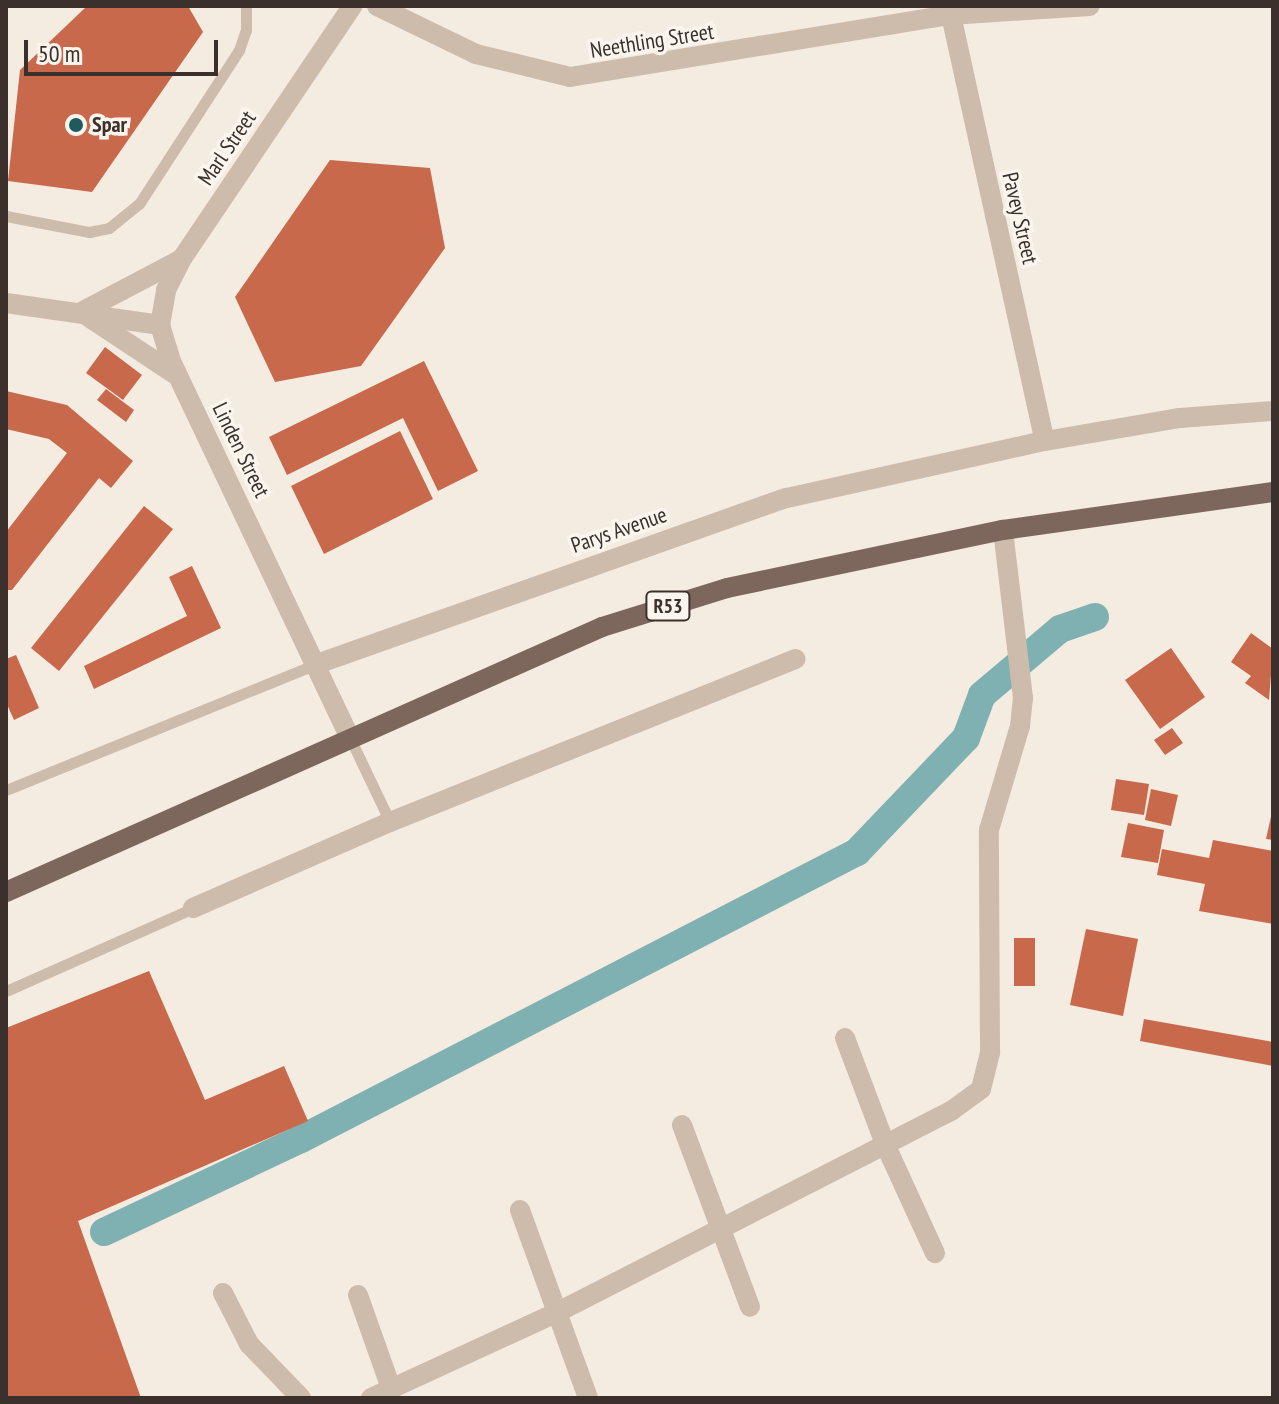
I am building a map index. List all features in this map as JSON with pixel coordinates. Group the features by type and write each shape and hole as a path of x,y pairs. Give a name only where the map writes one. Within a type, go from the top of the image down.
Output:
{"main road":[{"name":"R53","path":"6,892 349,736 602,627 727,588 1003,530 1273,492"}],"street":[{"name":"Marl Street","path":"160,325 166,290 183,257 352,6"},
{"name":"Neethling Street","path":"377,6 476,54 570,77 949,11 1090,6"},
{"name":"Pavey Street","path":"949,11 1045,441"},
{"path":"79,313 163,273 183,257"},
{"path":"6,303 160,325"},
{"path":"79,313 179,378"},
{"name":"Linden Street","path":"160,325 179,378 349,736"},
{"name":"Parys Avenue","path":"317,664 787,498 1045,441 1180,418 1273,411"},
{"path":"371,1398 558,1312 719,1226 970,1100 988,1073 989,830 1020,726 1019,661 1003,530"},
{"path":"193,908 390,822 795,659"},
{"path":"845,1038 885,1144 935,1253"},
{"path":"682,1125 750,1307"},
{"path":"520,1210 588,1398"},
{"path":"223,1293 249,1344 301,1398"},
{"path":"358,1295 391,1388"}],"lane":[{"path":"6,216 89,232 109,228 139,204 239,50 246,30 246,6"},
{"name":"Parys Avenue","path":"6,790 317,664"},
{"path":"349,736 390,822"},
{"path":"6,991 193,908"}],"building":[{"name":"Spar","path":"87,6 188,6 203,32 92,192 8,181 20,70"},
{"path":"330,160 430,168 445,248 361,366 275,382 235,297"},
{"path":"105,347 142,375 123,400 86,373"},
{"path":"424,361 478,471 438,491 403,418 287,475 269,437"},
{"path":"106,389 134,410 126,422 97,400"},
{"path":"6,391 67,405 133,461 111,488 99,478 12,590 6,590 6,532 67,453 49,439 6,429"},
{"path":"400,431 433,499 324,554 291,486"},
{"path":"144,506 173,529 59,671 31,648"},
{"path":"192,566 221,628 94,689 84,666 187,616 169,577"},
{"path":"1251,633 1273,649 1269,700 1245,683 1251,676 1231,662"},
{"path":"1171,648 1205,697 1160,729 1125,680"},
{"path":"16,655 39,708 14,720 6,702 6,659"},
{"path":"1172,728 1183,743 1165,755 1154,740"},
{"path":"1116,779 1149,784 1144,815 1111,810"},
{"path":"1151,789 1178,795 1171,826 1145,820"},
{"path":"1273,812 1273,840 1266,839"},
{"path":"1128,823 1164,830 1158,863 1121,857"},
{"path":"1213,840 1273,851 1273,924 1199,911 1205,884 1157,875 1162,849 1209,858"},
{"path":"1086,929 1138,939 1123,1016 1070,1005"},
{"path":"1014,938 1035,938 1035,986 1014,986"},
{"path":"149,971 205,1100 284,1066 308,1121 78,1221 141,1398 6,1398 6,1028"},
{"path":"1144,1019 1273,1042 1273,1066 1140,1041"}],"waterway":[{"path":"104,1232 301,1139 857,852 966,738 982,695 1060,629 1095,617"}],"place":[{"name":"Spar","path":"76,125"}]}
